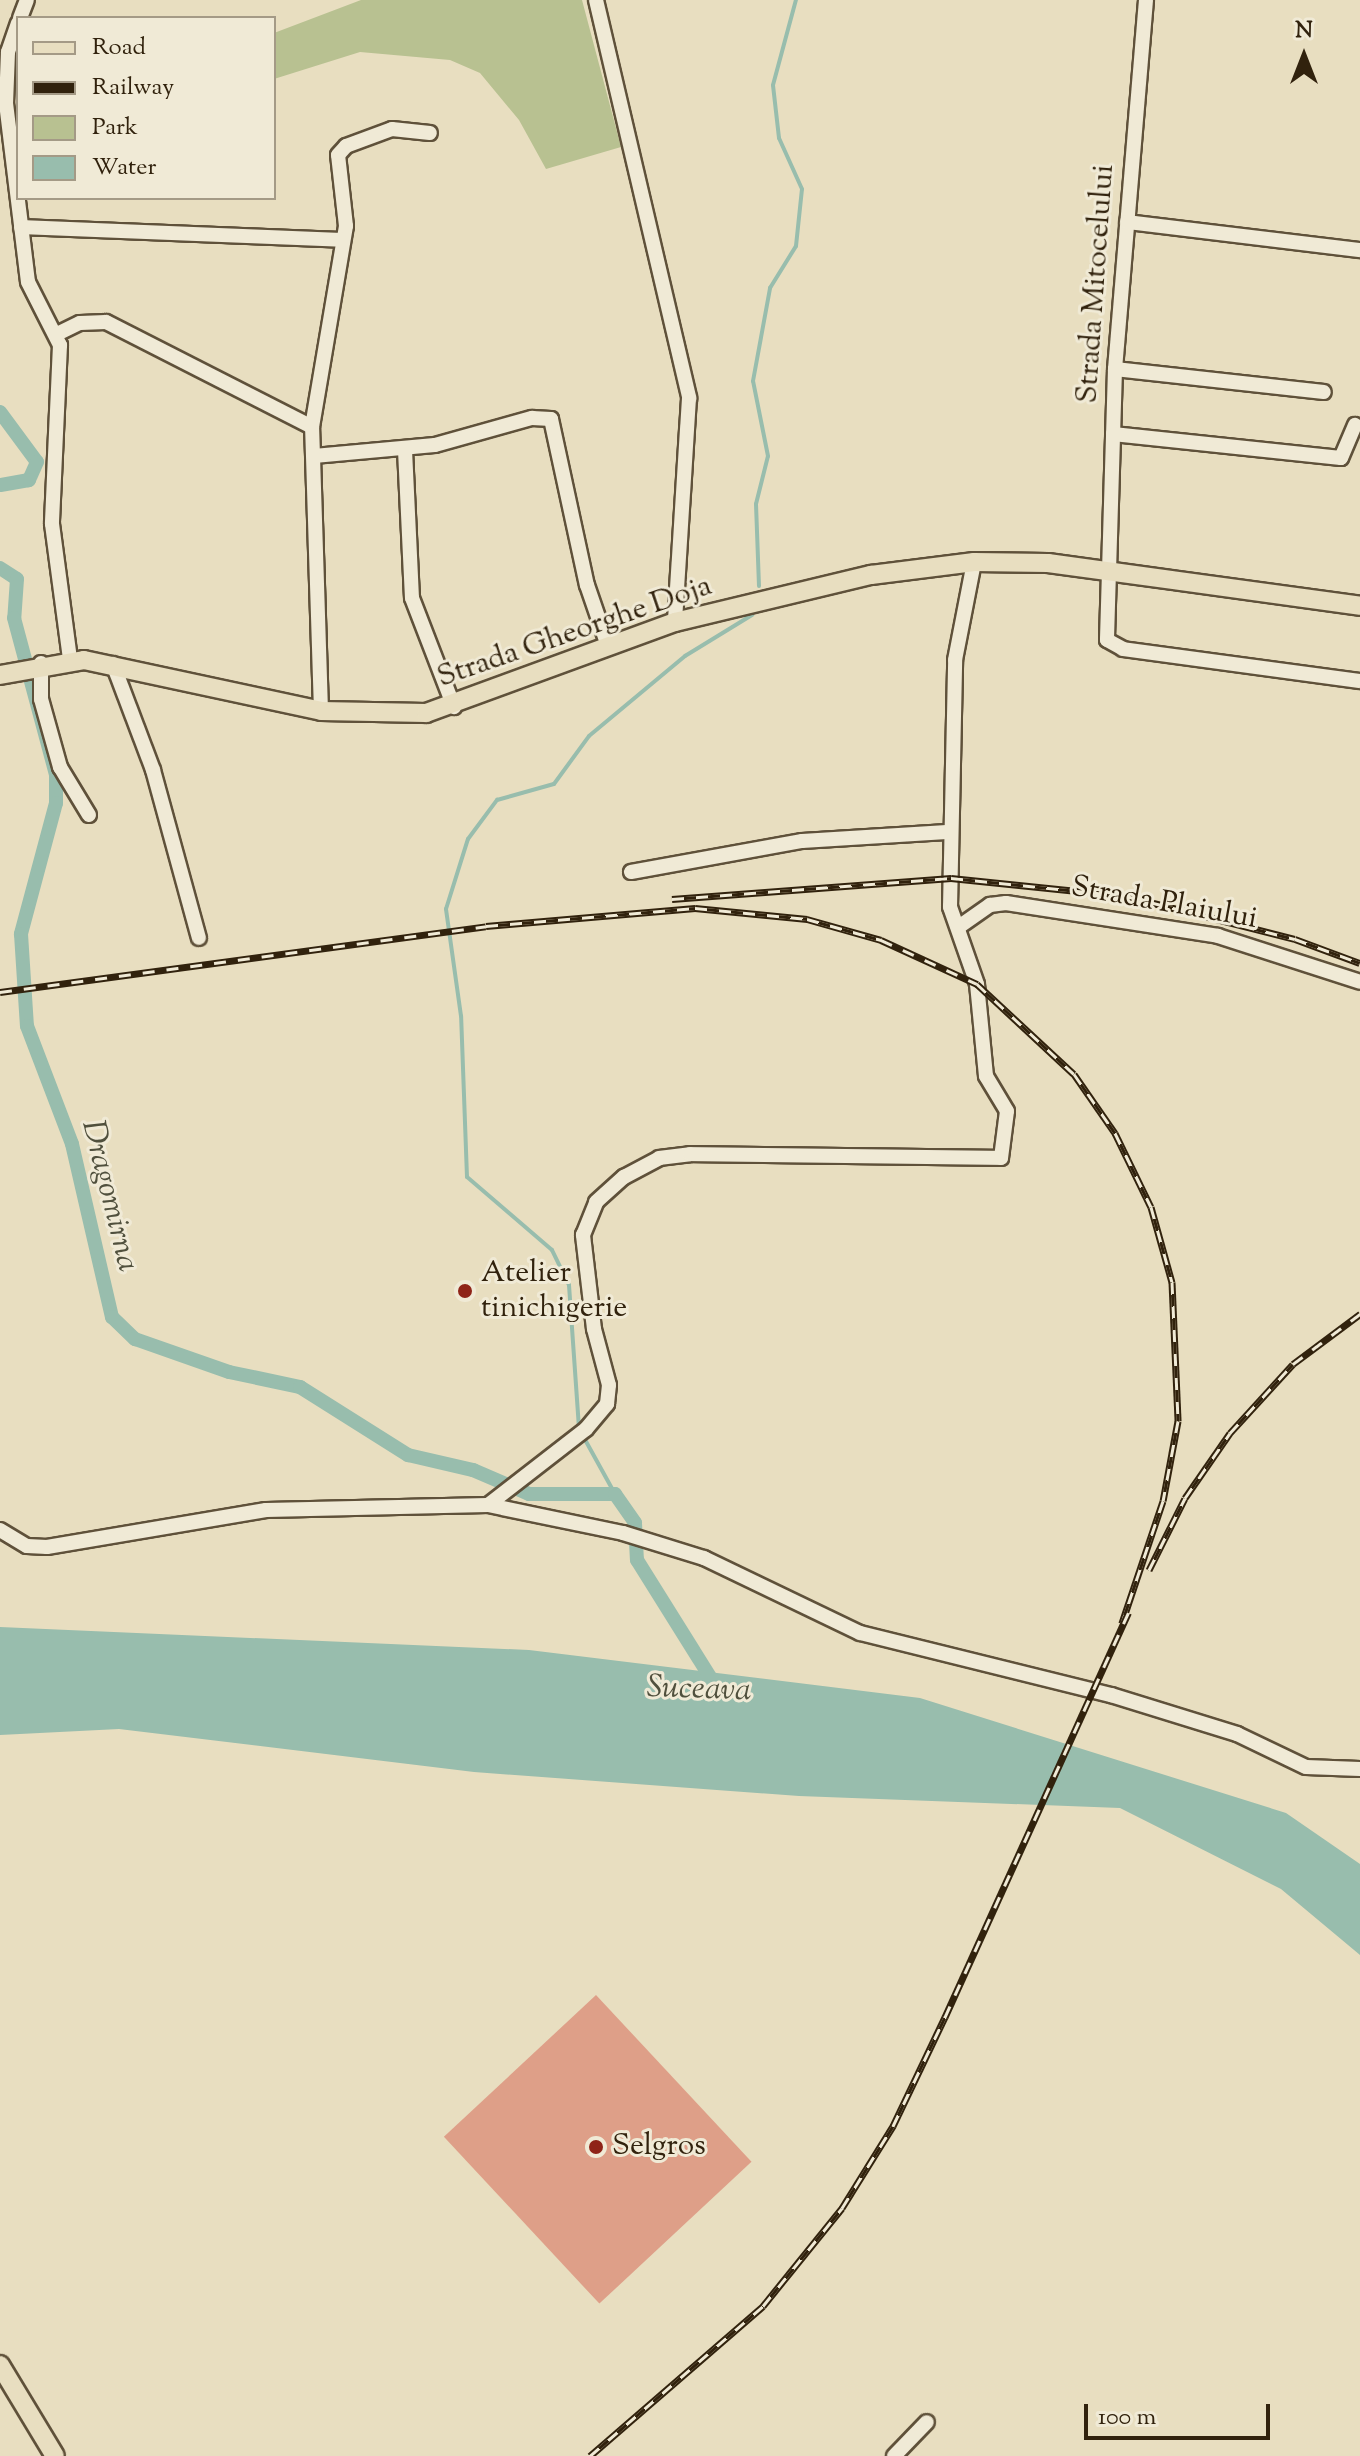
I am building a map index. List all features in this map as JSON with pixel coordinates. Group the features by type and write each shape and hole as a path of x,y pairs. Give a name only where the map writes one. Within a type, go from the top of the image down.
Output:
{"main road":[{"name":"Strada Gheorghe Doja","path":"7,673 70,659 113,664 321,711 400,716 454,707 675,622 871,575 974,562 1112,572 1360,606"},
{"path":"0,2365 55,2456"},
{"path":"0,2381 41,2456"}],"street":[{"path":"596,0 689,398 675,622"},
{"name":"Strada Mitocelului","path":"1146,0 1115,369 1112,572 1105,634 1110,645 1360,681"},
{"path":"16,32 5,73 16,179"},
{"path":"321,711 312,427 341,240 346,226 341,150 392,129 430,133"},
{"path":"18,200 28,282 57,334 52,524 70,659"},
{"path":"1127,222 1360,250"},
{"path":"21,227 341,240"},
{"path":"57,334 80,323 106,322 312,427"},
{"path":"1115,369 1324,392"},
{"path":"314,456 405,450 532,418 551,419 587,585 608,646"},
{"path":"1113,434 1341,458 1355,425"},
{"path":"405,450 413,504 412,598 454,707"},
{"path":"488,1505 581,1433 607,1404 609,1385 594,1329 584,1225 596,1202 624,1177 659,1158 690,1154 997,1160 1008,1132 1005,1103 995,1096 986,1076 977,984 960,926 950,907 947,832 955,660 974,562"},
{"path":"37,664 41,699 60,767 89,815"},
{"path":"113,664 153,770 199,938"},
{"path":"631,872 802,841 947,832"},
{"name":"Strada Plaiului","path":"960,926 990,905 1006,903 1218,936 1360,982"},
{"path":"0,1530 27,1546 47,1547 266,1510 488,1505 623,1533 704,1558 860,1633 1111,1695 1237,1734 1306,1767 1360,1769"},
{"path":"894,2456 927,2422"}],"green space":[{"path":"361,0 582,0 621,147 546,169 519,120 480,73 450,60 360,52 276,78 276,32"}],"water":[{"name":"Suceava","path":"0,1627 529,1650 920,1698 1286,1813 1360,1864 1360,1955 1281,1889 1120,1808 799,1796 474,1772 119,1729 0,1735"}],"building":[{"name":"Selgros","path":"596,1995 751,2162 599,2304 444,2137"}],"waterway":[{"path":"759,586 756,504 768,456 753,381 770,288 796,246 802,189 779,138 773,85 796,0"},
{"name":"Dragomirna","path":"0,412 37,462 29,480 0,485"},
{"name":"Dragomirna","path":"0,568 17,579 14,618 56,775 56,803 21,934 27,1026 72,1144 112,1317 135,1339 229,1372 300,1387 408,1455 473,1470 529,1494 615,1494 635,1523 637,1560 715,1685"},
{"path":"579,1428 569,1285 552,1250 467,1177 461,1016 446,909 468,839 497,800 554,784 589,736 685,656 752,615"},
{"path":"583,1436 615,1494"}],"railway":[{"path":"672,899 951,878 1126,896 1295,939 1360,963"},
{"path":"0,992 486,926 695,908 807,919 881,940 977,984 1074,1074 1115,1133 1151,1207 1172,1282 1178,1421 1163,1501 1122,1623"},
{"path":"1149,1570 1185,1498 1230,1433 1293,1364 1360,1314"},
{"path":"590,2456 763,2306 842,2208 893,2126 1128,1613"}],"place":[{"name":"Atelier tinichigerie","path":"465,1291"},
{"name":"Selgros","path":"596,2147"}]}
